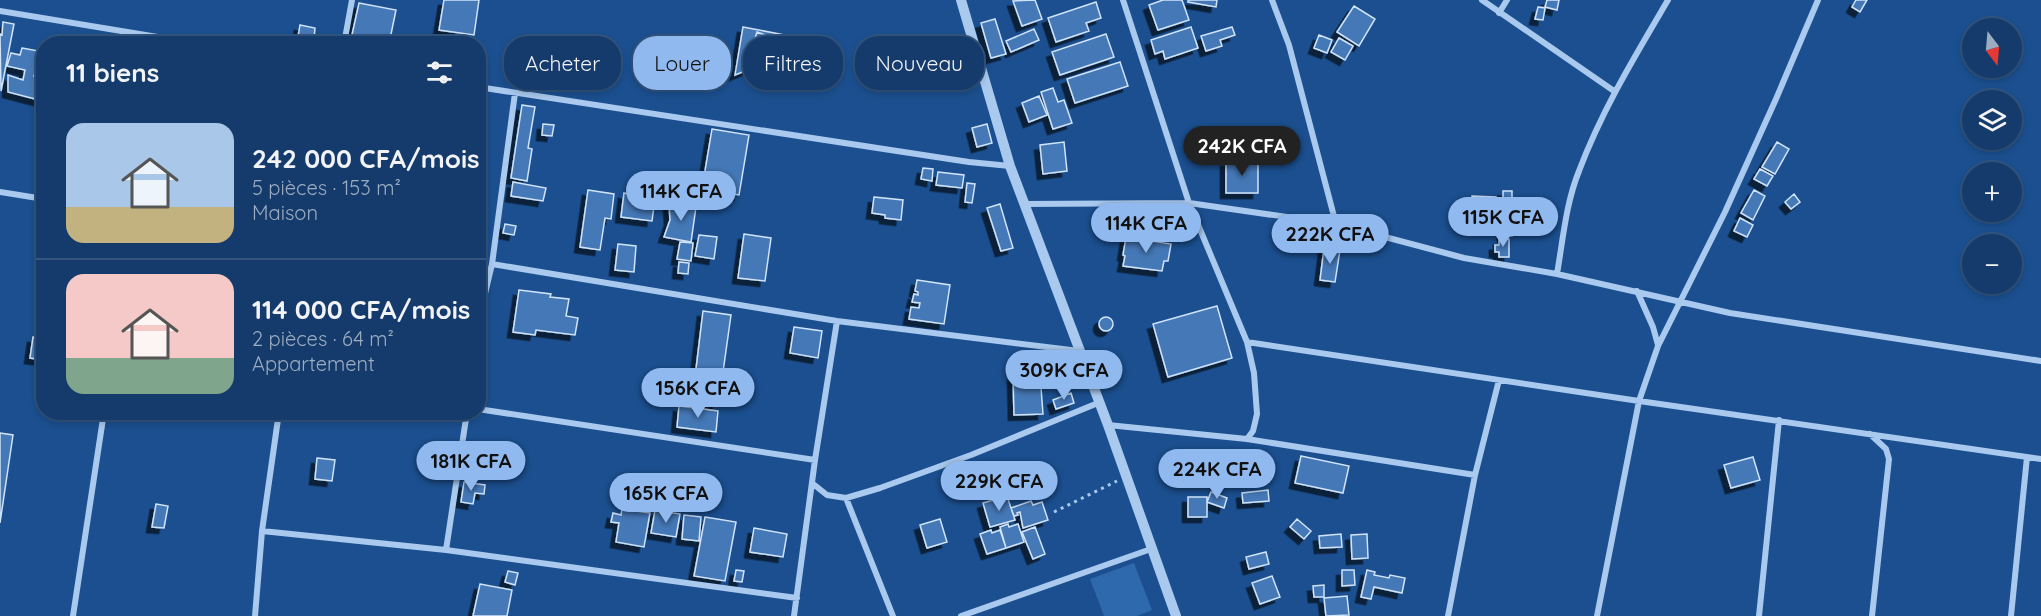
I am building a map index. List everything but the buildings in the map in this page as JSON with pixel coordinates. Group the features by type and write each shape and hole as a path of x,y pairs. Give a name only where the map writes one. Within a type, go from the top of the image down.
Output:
{"street":[{"path":"345,36 352,0"},
{"path":"961,0 1010,166 1078,351 1108,424 1176,616"},
{"path":"1123,0 1190,203 1247,342 1254,373 1257,414 1253,431 1247,439"},
{"path":"1272,0 1289,45 1336,224"},
{"path":"1482,0 1614,91"},
{"path":"1499,13 1507,0"},
{"path":"1557,274 1567,214 1579,172 1614,91 1668,0"},
{"path":"1597,616 1639,401 1658,346 1772,109 1818,0"},
{"path":"0,11 152,36"},
{"path":"486,88 969,162 1010,166"},
{"path":"486,289 492,264 515,93"},
{"path":"0,192 36,198"},
{"path":"1024,204 1190,203 1336,224 1464,258 1557,274 1742,315 2041,361"},
{"path":"492,264 837,321 1078,351"},
{"path":"1637,291 1653,327 1658,346"},
{"path":"794,616 837,321"},
{"path":"1247,342 2041,459"},
{"path":"1448,616 1475,475 1499,380"},
{"path":"812,483 827,495 846,498 971,455 1098,403"},
{"path":"486,411 815,460"},
{"path":"73,616 103,420"},
{"path":"255,616 262,531 278,420"},
{"path":"446,550 465,420"},
{"path":"1759,616 1779,420"},
{"path":"1108,424 1247,439 1475,475"},
{"path":"1870,434 1886,449 1889,459 1872,616"},
{"path":"2011,616 2027,457"},
{"path":"846,498 893,616"},
{"path":"262,531 446,550 797,598"},
{"path":"961,616 1151,549"}],"path":[{"path":"1054,512 1126,477"}],"shaded area":[{"path":"1134,563 1152,610 1137,616 1104,616 1090,579"}]}
